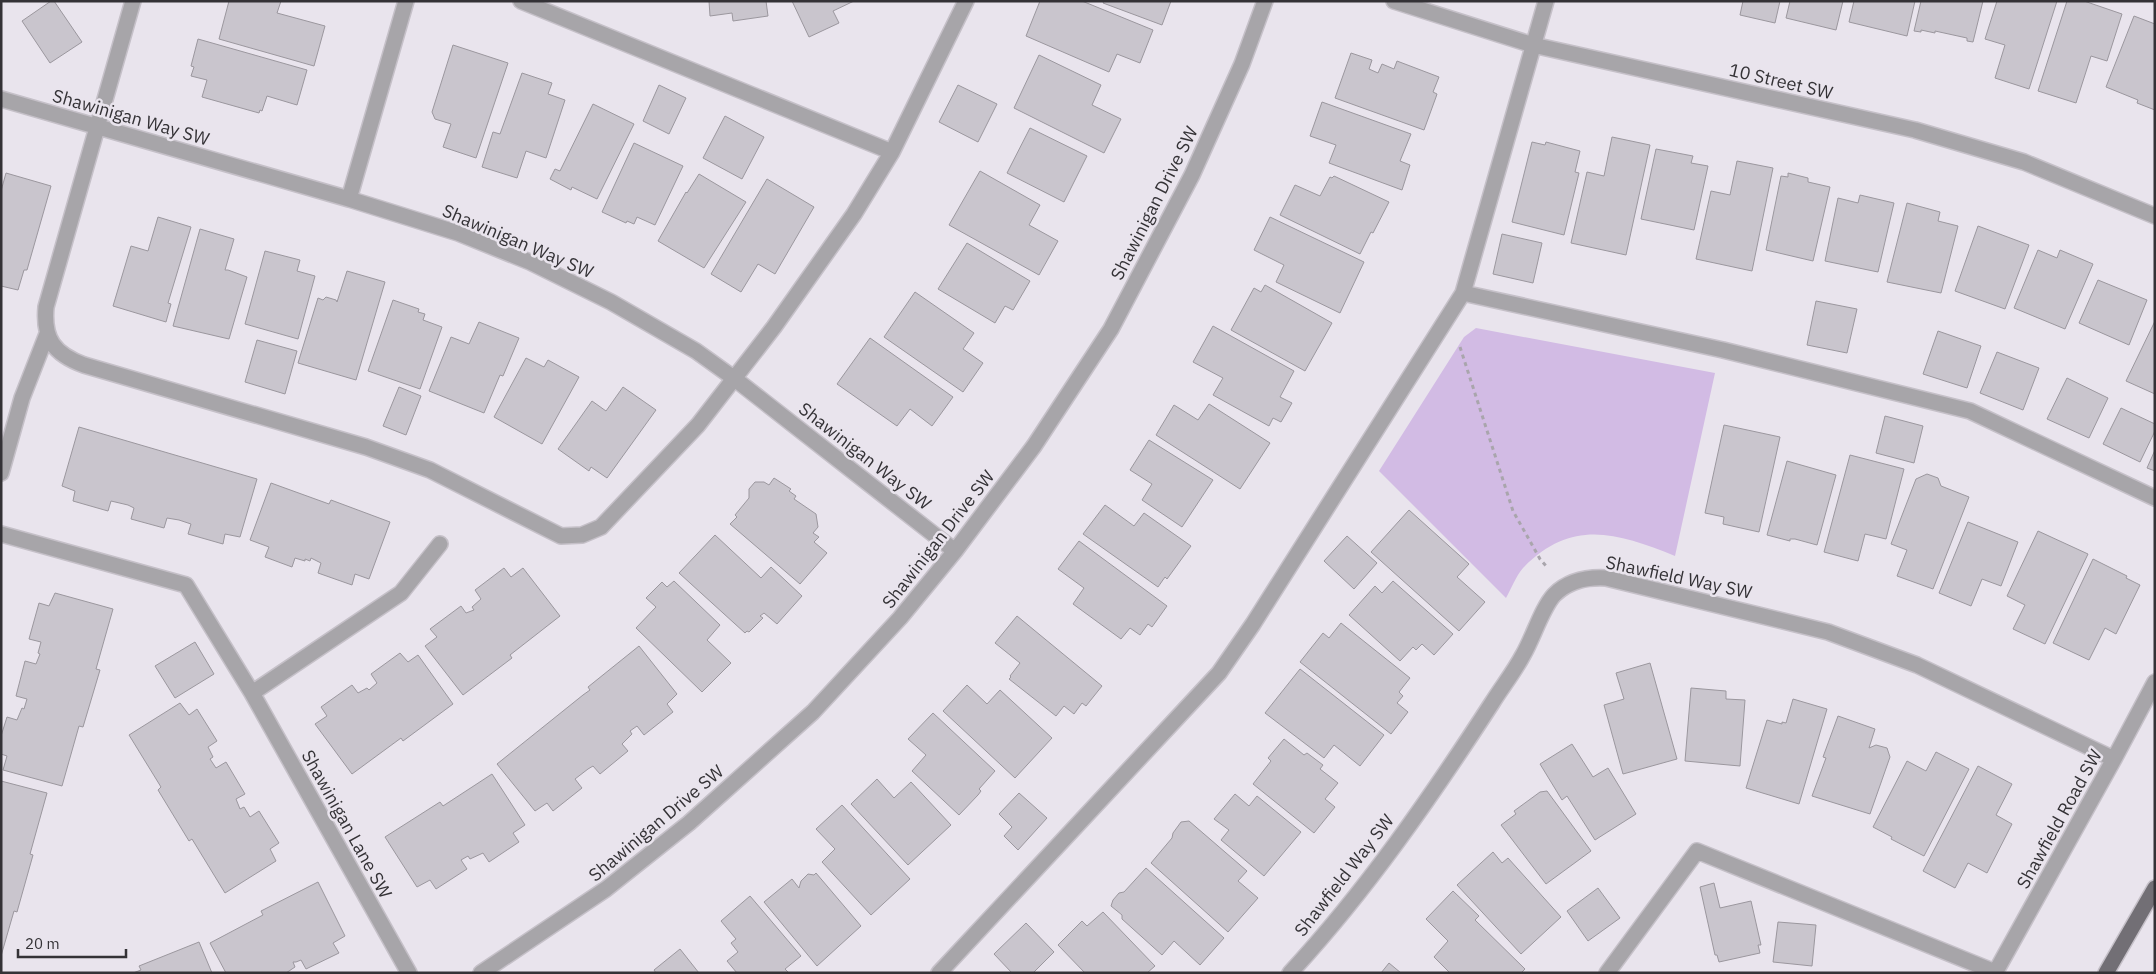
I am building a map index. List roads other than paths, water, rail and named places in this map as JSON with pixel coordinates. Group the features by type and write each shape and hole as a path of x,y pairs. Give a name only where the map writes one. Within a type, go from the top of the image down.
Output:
{"main road":[{"path":"2106,973 2155,888"}],"street":[{"path":"133,1 46,307 47,334 59,352 70,360 366,447 430,470 561,536 582,535 601,527 698,424 774,328 854,214 892,152 966,1"},
{"path":"349,199 406,1"},
{"path":"521,1 892,152"},
{"name":"Shawinigan Drive SW","path":"481,973 606,889 689,823 813,712 900,618 955,551 1034,446 1111,329 1192,175 1242,64 1265,1"},
{"name":"10 Street SW","path":"1394,1 1533,45 1915,130 2024,162 2155,216"},
{"path":"939,973 1219,673 1253,624 1463,293 1546,1"},
{"name":"Shawinigan Way SW","path":"1,99 349,199 458,233 530,262 611,302 696,351 735,379 955,551"},
{"path":"1463,293 1723,350 1970,411 2155,498"},
{"path":"1,472 22,398 47,334"},
{"name":"Shawinigan Lane SW","path":"1,534 186,585 252,693 409,973"},
{"path":"252,693 401,593 440,544"},
{"name":"Shawfield Way SW","path":"1290,973 1375,872 1483,717 1523,655 1553,596 1577,580 1592,577 1606,578 1828,632 1918,665 2114,759"},
{"name":"Shawfield Road SW","path":"1995,972 2155,682"},
{"path":"1607,973 1697,850 1995,972"}]}
